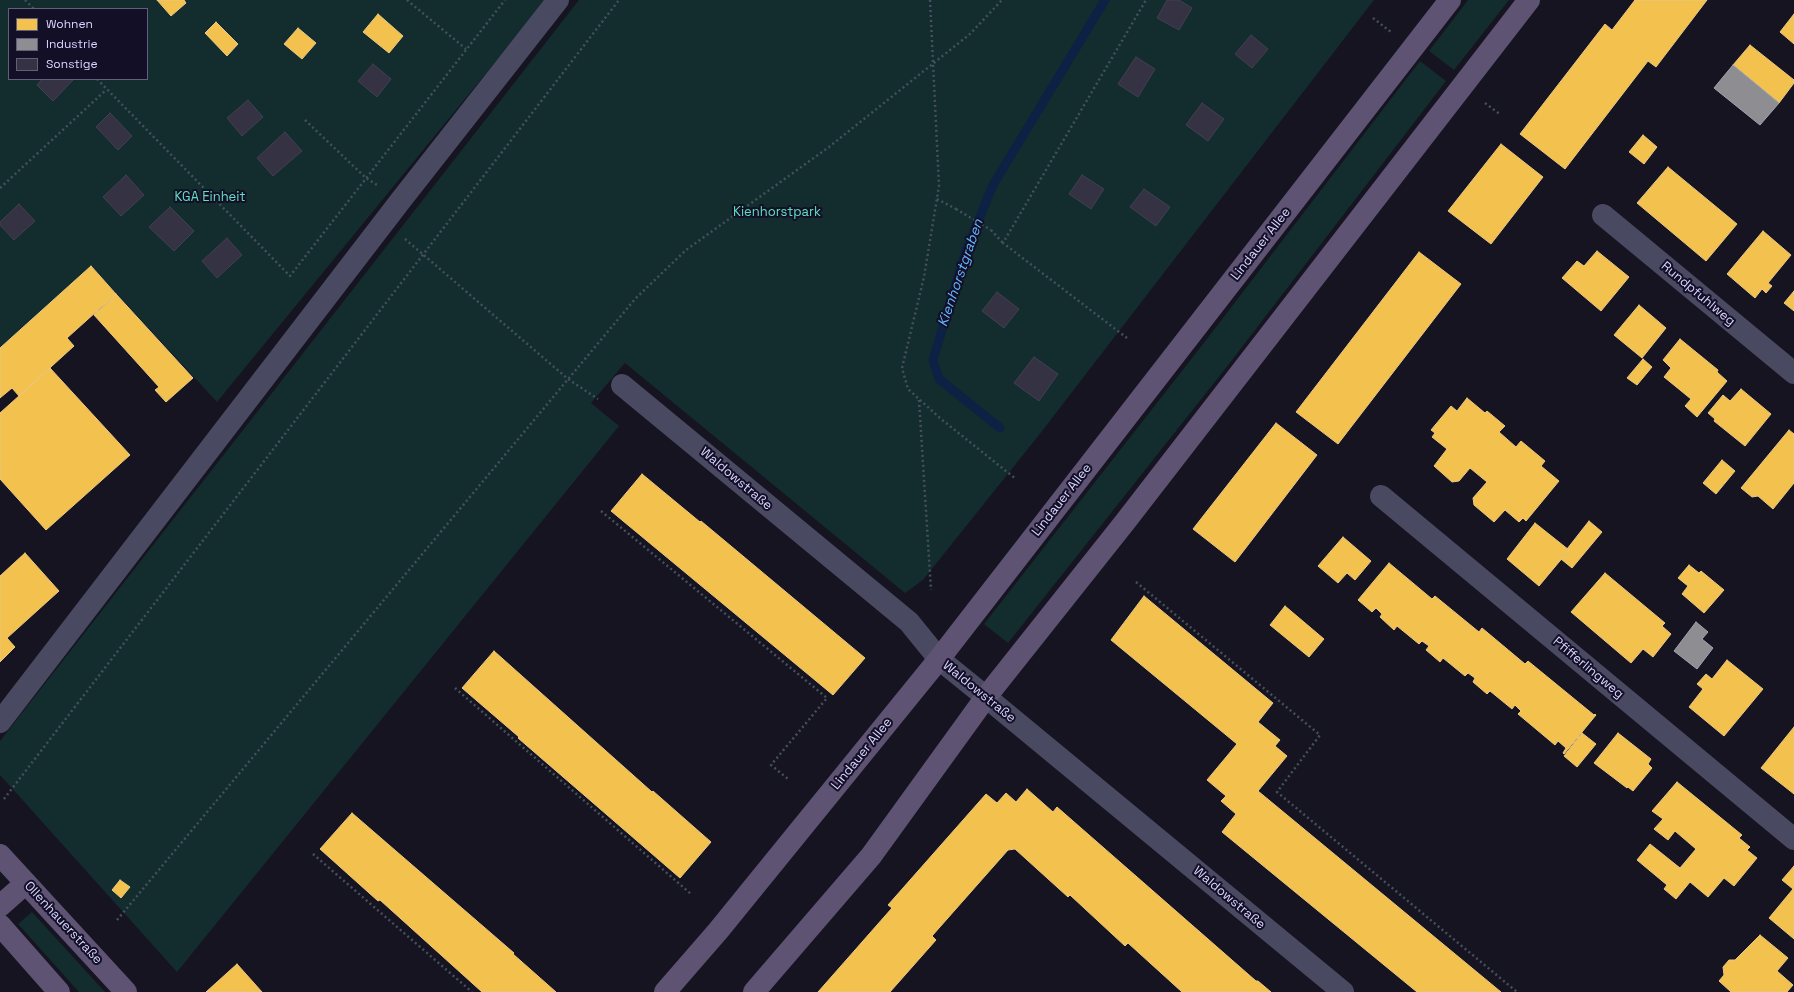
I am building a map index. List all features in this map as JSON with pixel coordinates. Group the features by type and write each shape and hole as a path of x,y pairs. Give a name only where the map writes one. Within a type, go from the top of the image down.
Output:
{"main road":[{"name":"Lindauer Allee","path":"665,992 718,931 938,659 1450,0"},
{"path":"754,992 871,856 986,697 1130,516 1529,0"},
{"name":"Ollenhauerstraße","path":"0,855 126,992"},
{"path":"0,906 26,883"},
{"path":"0,925 59,992"}],"street":[{"path":"0,722 401,200 558,0"},
{"name":"Rundpfuhlweg","path":"1603,215 1794,373"},
{"name":"Waldowstraße","path":"622,385 909,622 938,659 1343,992"},
{"name":"Pfifferlingweg","path":"1381,496 1794,839"}],"path":[{"path":"25,0 33,8"},
{"path":"407,0 466,49"},
{"path":"98,80 290,276 504,0"},
{"path":"4,799 619,0"},
{"path":"930,0 939,186 924,277 902,368 908,389 941,419 1016,479"},
{"path":"117,920 635,299 686,250 829,147 970,34 1002,0"},
{"path":"1002,242 1146,0"},
{"path":"1373,18 1413,48"},
{"path":"1463,86 1501,115"},
{"path":"0,188 106,90"},
{"path":"305,120 366,178 401,200"},
{"path":"937,199 991,230 1002,242 1127,338"},
{"path":"385,221 568,379 604,403 622,385"},
{"path":"919,399 931,590"},
{"path":"601,511 827,698 771,765 788,779"},
{"path":"1136,582 1320,735 1276,792 1517,992"},
{"path":"455,688 691,894"},
{"path":"313,854 472,992"}],"green space":[{"name":"KGA Einheit","path":"0,0 546,0 217,402 91,266 0,348"},
{"name":"Kienhorstpark","path":"579,0 1374,0 1039,435 923,580 905,593 625,363 591,403 619,426 177,972 0,775 0,741"},
{"path":"1468,0 1509,0 1454,70 1429,51"},
{"path":"1420,61 1446,81 1229,364 1008,643 984,624 1203,344"},
{"path":"32,912 105,992 79,992 18,924"}],"building: Wohnen":[{"path":"157,0 184,0 186,3 171,16"},
{"path":"1635,0 1707,0 1656,67 1648,61 1565,169 1520,134 1605,24 1612,30"},
{"path":"378,14 403,36 389,53 363,32"},
{"path":"1794,14 1794,44 1780,32"},
{"path":"216,22 238,44 227,56 205,33"},
{"path":"298,28 316,43 302,59 284,44"},
{"path":"1750,45 1794,80 1794,83 1779,103 1733,65"},
{"path":"1643,135 1657,147 1644,164 1629,152"},
{"path":"1501,144 1543,177 1491,244 1448,211"},
{"path":"1668,167 1737,224 1706,261 1637,203"},
{"path":"1763,231 1791,255 1768,283 1772,286 1766,293 1762,289 1755,298 1727,274"},
{"path":"1597,251 1629,277 1601,311 1562,278 1577,261 1584,266"},
{"path":"1419,252 1461,284 1338,444 1296,412"},
{"path":"91,266 116,294 67,338 74,346 19,396 12,388 0,398 0,348"},
{"path":"1794,291 1794,311 1784,303"},
{"path":"116,294 193,378 166,402 155,390 159,387 94,315"},
{"path":"1639,305 1666,328 1642,358 1614,335"},
{"path":"1680,339 1718,370 1717,372 1727,381 1697,417 1685,406 1691,399 1664,377 1671,368 1663,360"},
{"path":"1643,359 1652,367 1637,385 1627,378"},
{"path":"50,368 130,455 46,530 0,479 0,413"},
{"path":"1741,389 1771,414 1745,446 1714,421 1715,419 1708,413 1723,395 1730,401"},
{"path":"1467,398 1485,413 1487,411 1505,426 1499,432 1516,447 1521,441 1545,461 1541,466 1559,481 1526,521 1523,518 1519,522 1505,510 1494,522 1474,505 1473,498 1487,482 1470,468 1459,481 1452,482 1434,466 1447,449 1432,437 1435,433 1431,430 1451,406 1457,411"},
{"path":"1276,423 1317,455 1235,562 1193,529"},
{"path":"1789,430 1794,434 1794,483 1773,509 1758,496 1752,497 1741,488"},
{"path":"1722,460 1735,471 1716,494 1703,483"},
{"path":"642,474 700,522 701,521 865,658 833,695 611,511"},
{"path":"1589,521 1602,532 1572,568 1561,559"},
{"path":"1535,523 1569,550 1539,586 1507,559"},
{"path":"1343,537 1371,561 1355,580 1347,573 1338,583 1318,566"},
{"path":"25,553 59,591 7,638 15,647 0,662 0,576"},
{"path":"1389,563 1432,599 1435,596 1479,632 1482,628 1525,664 1528,661 1594,715 1596,715 1564,754 1563,753 1566,748 1558,741 1555,745 1518,714 1521,711 1515,705 1512,709 1490,691 1487,694 1473,682 1475,678 1468,673 1465,676 1443,658 1440,662 1426,650 1429,646 1422,641 1419,644 1397,626 1394,630 1380,617 1382,614 1376,608 1372,612 1358,600"},
{"path":"1689,565 1699,573 1701,571 1724,590 1704,613 1682,594 1688,586 1678,578"},
{"path":"1605,573 1665,623 1662,626 1671,634 1653,657 1643,649 1631,663 1571,612"},
{"path":"1144,596 1273,703 1258,722 1280,740 1275,746 1287,756 1258,791 1501,992 1417,992 1222,832 1236,814 1221,801 1226,796 1207,780 1237,744 1111,640"},
{"path":"1285,606 1324,639 1309,657 1270,625"},
{"path":"494,651 652,792 653,791 711,842 680,878 462,688"},
{"path":"1727,660 1763,689 1724,736 1689,707 1703,689 1697,684 1706,674 1712,679"},
{"path":"1794,727 1794,794 1761,768"},
{"path":"1582,733 1596,744 1577,767 1564,756"},
{"path":"1618,733 1651,759 1648,764 1652,768 1633,791 1594,763"},
{"path":"1677,782 1742,835 1739,838 1750,847 1747,850 1757,858 1734,886 1724,878 1708,897 1690,882 1676,899 1664,889 1667,885 1637,860 1650,844 1680,868 1696,849 1675,831 1668,840 1654,829 1663,819 1652,811"},
{"path":"1027,789 1053,812 1057,807 1256,981 1271,992 1182,992 1128,943 1125,946 1070,895 1068,897 1015,849 1008,850 932,936 936,940 890,992 818,992 892,908 888,905 986,794 997,803 1006,793 1016,802"},
{"path":"352,813 514,953 513,954 556,992 482,992 380,900 378,901 320,849"},
{"path":"1794,866 1794,939 1769,918 1793,889 1782,880"},
{"path":"120,880 130,887 121,898 112,890"},
{"path":"1760,935 1788,958 1777,971 1793,985 1787,992 1731,992 1719,981 1724,975 1723,967 1729,960 1735,960"},
{"path":"237,964 262,992 206,992"}],"building: Industrie":[{"path":"1733,65 1779,103 1760,125 1714,88"},
{"path":"1696,622 1708,632 1702,639 1713,648 1697,669 1674,651"}],"building: Sonstige":[{"path":"1167,0 1179,0 1192,8 1179,30 1157,18"},
{"path":"1251,35 1268,49 1252,68 1235,54"},
{"path":"1136,57 1155,69 1138,97 1118,84"},
{"path":"373,64 391,79 377,97 358,81"},
{"path":"41,80 73,80 53,101 37,85"},
{"path":"248,100 263,117 242,136 227,118"},
{"path":"1202,103 1224,119 1208,141 1186,125"},
{"path":"110,113 132,136 118,150 96,127"},
{"path":"285,132 302,151 273,176 257,158"},
{"path":"126,175 144,195 121,216 103,197"},
{"path":"1082,175 1104,189 1091,209 1069,194"},
{"path":"1144,189 1170,207 1156,226 1130,207"},
{"path":"19,204 35,221 14,240 0,225 0,222"},
{"path":"170,207 194,231 174,251 149,227"},
{"path":"227,238 242,255 217,278 202,261"},
{"path":"997,292 1019,309 1004,328 982,311"},
{"path":"1034,357 1058,374 1039,401 1014,383"}],"waterway":[{"name":"Kienhorstgraben","path":"1000,428 939,379 933,360 965,253 993,185 1105,0"}]}
